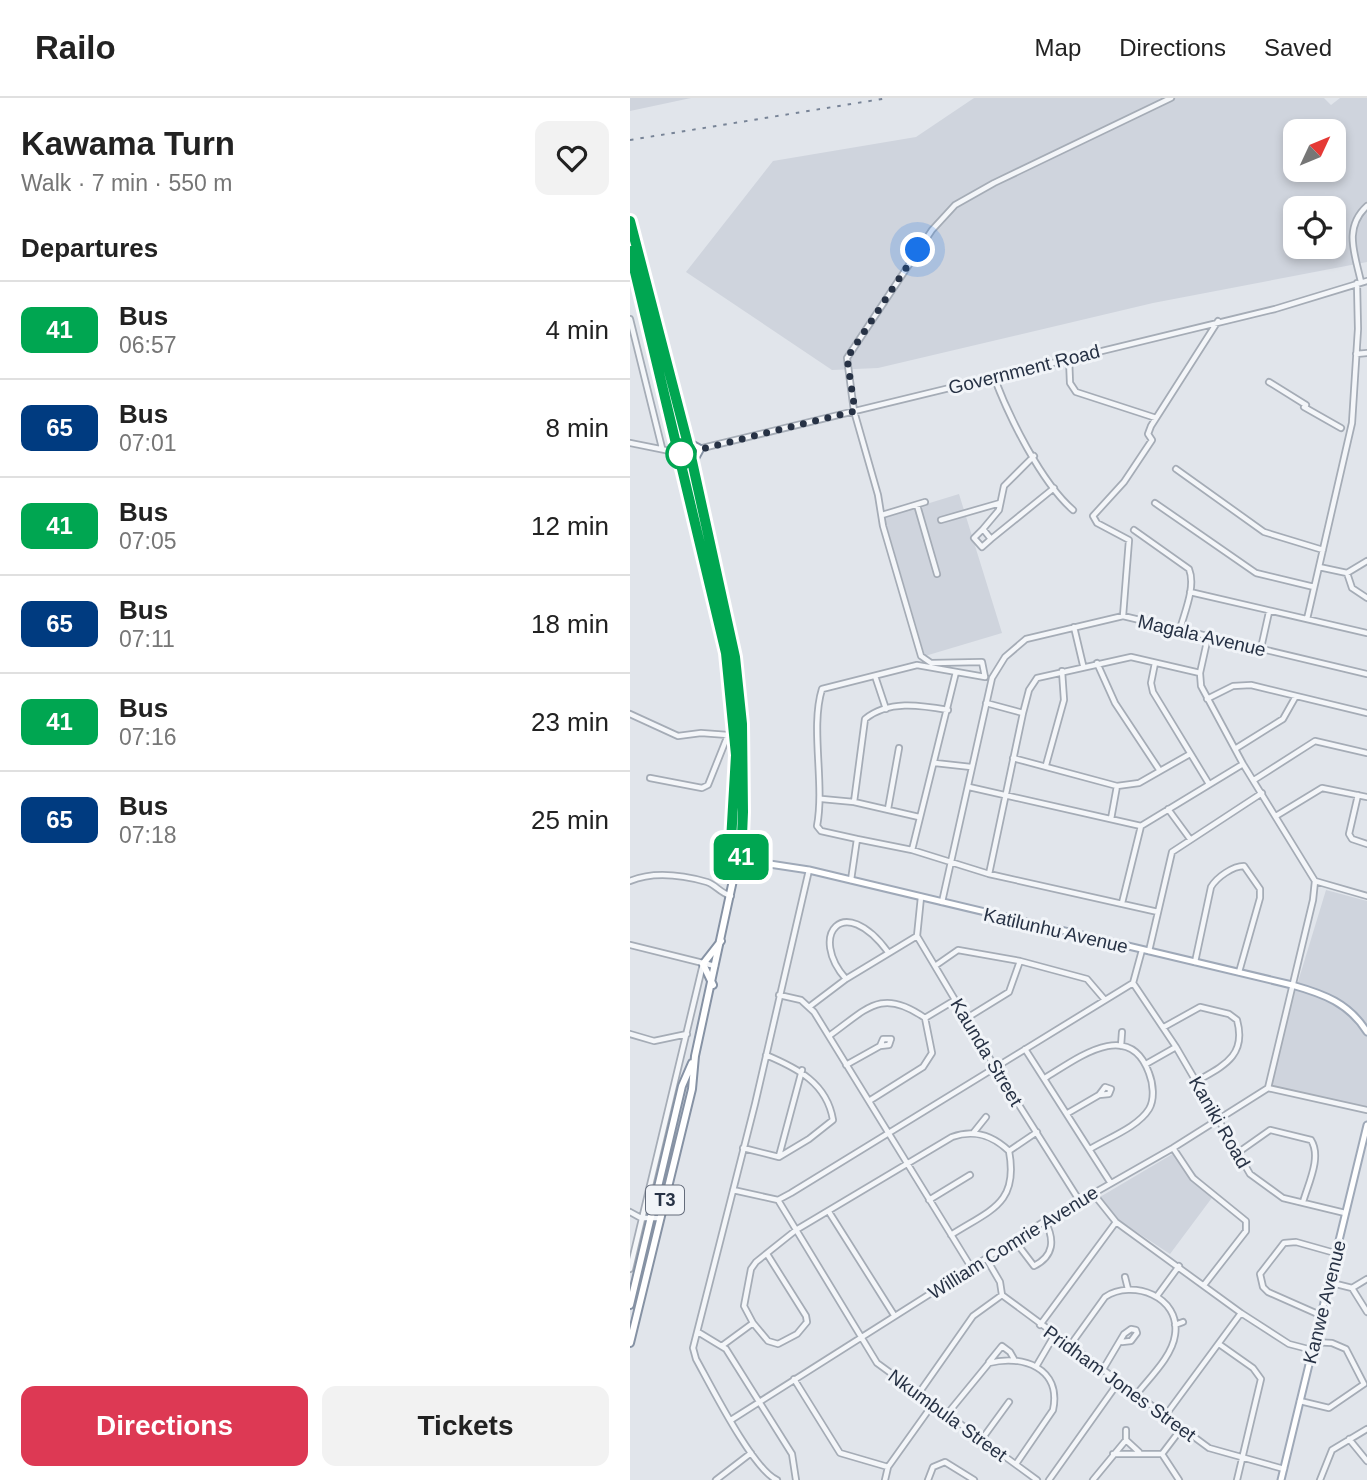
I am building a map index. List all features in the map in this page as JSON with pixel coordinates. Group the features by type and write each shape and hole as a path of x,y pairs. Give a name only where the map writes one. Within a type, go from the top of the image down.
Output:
{"highway":[{"name":"T3","path":"630,221 693,463 740,691 741,844 741,860 735,871 713,985 695,1056 692,1089 630,1343"},
{"name":"T3","path":"630,251 719,615 735,728 736,782 730,858 735,871"},
{"path":"688,442 700,449 693,463"},
{"path":"734,880 755,862 741,844"},
{"path":"713,985 703,964 722,939"},
{"name":"T3","path":"630,1305 682,1086 695,1056"}],"main road":[{"name":"Katilunhu Avenue","path":"730,858 809,870 1292,985 1330,996 1345,1006 1367,1032"},
{"name":"Kanwe Avenue","path":"1281,1480 1367,1125"}],"street":[{"path":"985,677 982,662 931,663 921,656 855,411 848,366 851,350 943,216 972,194 1171,98"},
{"path":"1307,619 1352,423 1362,282 1351,228 1367,206"},
{"name":"Government Road","path":"680,453 1275,309 1362,282"},
{"path":"630,318 662,447"},
{"path":"1123,616 1129,540 1097,523 1093,516 1124,482 1152,440 1148,434 1156,418 1218,321"},
{"path":"1356,354 1367,353"},
{"path":"1069,358 1070,383 1076,392 1156,418"},
{"path":"993,377 1034,456 1054,488 1073,510"},
{"path":"1269,382 1340,428"},
{"path":"630,443 662,447 680,453"},
{"path":"1034,456 1004,486 999,510 974,538 982,547 1054,488"},
{"path":"1176,469 1265,532 1323,550"},
{"path":"882,516 925,502"},
{"path":"941,520 1000,503"},
{"path":"1155,503 1256,573 1314,587"},
{"path":"917,505 937,574"},
{"path":"983,529 991,539"},
{"path":"1134,530 1185,565 1192,576 1180,629"},
{"path":"1319,567 1347,573 1367,561"},
{"path":"1347,573 1352,588 1367,598"},
{"path":"1190,592 1367,634"},
{"path":"1261,649 1269,611"},
{"name":"Magala Avenue","path":"942,902 992,678 1005,657 1024,640 1123,616 1367,674"},
{"path":"1074,627 1083,665"},
{"path":"1208,637 1200,673 1207,699 1243,764 1315,881 1313,900 1268,1088 1367,1110"},
{"path":"989,874 1023,713 1032,683 1044,675 1062,670 1132,657 1200,673"},
{"path":"1097,663 1115,703 1160,771"},
{"path":"1155,663 1152,688 1209,784"},
{"path":"992,678 917,665 821,691 818,712 822,799 818,829 912,850 989,874 1158,912"},
{"path":"1046,765 1064,701 1062,670"},
{"path":"912,850 956,672"},
{"path":"875,676 886,709"},
{"path":"1207,699 1241,685 1367,713"},
{"path":"1235,749 1283,719 1297,696"},
{"path":"986,703 1023,713"},
{"path":"854,802 862,725 871,714 908,705 948,710"},
{"path":"630,714 678,736 701,733 728,735"},
{"path":"650,778 702,788 708,785 728,735 735,728"},
{"path":"1254,780 1315,741 1367,753"},
{"path":"887,810 899,748"},
{"path":"1013,758 1117,786 1139,783 1190,754"},
{"path":"935,762 971,767"},
{"path":"1122,903 1142,826 1243,764"},
{"path":"1111,819 1117,786"},
{"path":"969,787 1142,826"},
{"path":"1276,816 1322,788 1367,797"},
{"path":"733,1190 778,1200 1133,983 1158,912 1172,852 1262,793"},
{"path":"1358,795 1349,834 1352,839 1367,844"},
{"path":"822,799 854,802 919,817"},
{"path":"1168,809 1191,839"},
{"path":"851,880 857,839"},
{"path":"1195,962 1211,887 1216,879 1244,866 1260,890 1261,898 1239,972"},
{"path":"777,1480 764,1472 751,1452 696,1359 693,1348 809,870"},
{"path":"630,881 657,874 709,883 719,892 730,896"},
{"path":"1315,881 1367,896"},
{"path":"810,1007 846,979 918,936 921,897"},
{"path":"846,979 829,954 835,928 841,922 848,921 865,927 888,953"},
{"name":"Kaunda Street","path":"918,936 995,1067 1079,1200"},
{"path":"630,945 716,966"},
{"path":"935,966 958,950 1020,961 1087,979 1105,1000"},
{"path":"966,1018 1009,992 1020,961"},
{"path":"630,1269 703,964"},
{"name":"Kaniki Road","path":"1133,983 1177,1047 1218,1117 1236,1154 1250,1174 1283,1198 1345,1213"},
{"path":"779,995 801,1000 810,1007 971,1267"},
{"path":"829,1036 866,1010 889,1000 909,1006 925,1018 932,1054 923,1067 869,1101"},
{"path":"925,1018 956,1000"},
{"path":"1164,1027 1200,1007 1229,1014 1237,1020 1235,1054 1227,1064 1197,1081"},
{"path":"1121,1046 1122,1032"},
{"path":"630,1034 654,1041 687,1034"},
{"path":"1045,1078 1094,1048 1109,1044 1121,1046 1146,1064 1152,1080 1151,1107 1143,1116 1090,1149"},
{"path":"846,1065 880,1046"},
{"path":"1146,1064 1177,1047"},
{"path":"1025,1049 1110,1182"},
{"path":"743,1148 779,1157 809,1139 833,1120 818,1089 802,1070 766,1055"},
{"path":"779,1157 802,1070"},
{"name":"William Comrie Avenue","path":"731,1420 1045,1221 1173,1148 1218,1117 1268,1088"},
{"path":"1068,1113 1099,1095"},
{"path":"974,1132 986,1117"},
{"path":"1236,1154 1270,1130 1311,1140 1316,1149 1315,1160 1303,1202"},
{"path":"767,1254 806,1316 807,1322 797,1334 778,1344 768,1341 753,1323 744,1302 751,1269 767,1254 796,1230 953,1137 974,1132 999,1142 1009,1151 1012,1168 1007,1195 1000,1204 951,1235"},
{"path":"1009,1151 1037,1132"},
{"path":"1173,1148 1193,1178 1246,1221 1246,1231 1204,1285"},
{"path":"929,1200 970,1175"},
{"path":"1092,1192 1116,1222 1241,1312 1289,1344 1312,1350"},
{"name":"Nkumbula Street","path":"778,1200 861,1338 882,1367 1037,1480"},
{"path":"630,1212 641,1218 661,1218"},
{"path":"829,1212 894,1315"},
{"path":"1016,1241 1034,1266 1038,1265 1053,1242 1053,1236 1045,1221"},
{"path":"1040,1325 1116,1222"},
{"path":"1320,1315 1268,1292 1263,1287 1260,1273 1283,1243 1296,1242 1335,1253"},
{"name":"Pridham Jones Street","path":"986,1258 1000,1282 1002,1295 1181,1429 1216,1451 1284,1469"},
{"path":"1157,1296 1179,1266"},
{"path":"1125,1277 1128,1289"},
{"path":"1352,1288 1367,1279"},
{"path":"1328,1282 1352,1288 1367,1312"},
{"path":"1069,1347 1105,1297 1128,1289 1157,1296 1175,1325 1168,1354 1136,1395"},
{"path":"919,1393 973,1317 1002,1295"},
{"path":"1165,1416 1241,1312"},
{"path":"1175,1325 1183,1322"},
{"path":"723,1345 753,1323"},
{"path":"698,1332 723,1345 761,1401 792,1454 796,1480"},
{"path":"1037,1365 1054,1336"},
{"path":"1102,1371 1122,1342"},
{"path":"1300,1401 1329,1408 1364,1384 1346,1349 1332,1343 1314,1342"},
{"path":"1219,1344 1254,1368 1261,1379 1237,1480"},
{"path":"948,1413 1002,1346 1014,1359"},
{"path":"989,1363 1014,1359 1037,1365 1047,1379 1054,1402 1053,1410 1016,1464"},
{"path":"794,1379 841,1452 888,1467"},
{"path":"1049,1480 1118,1383"},
{"path":"982,1439 1009,1402"},
{"path":"885,1480 888,1467 933,1404"},
{"path":"1162,1454 1181,1429"},
{"path":"1320,1480 1329,1453 1367,1429"},
{"path":"1093,1480 1126,1440 1126,1430"},
{"path":"1349,1439 1367,1461"},
{"path":"1126,1440 1139,1452"},
{"path":"716,1480 751,1452"},
{"path":"1113,1454 1162,1454"},
{"path":"1162,1454 1180,1480"},
{"path":"928,1480 933,1467 945,1462 974,1480"}],"shaded area":[{"path":"630,98 691,98 630,111"},
{"path":"974,98 1324,98 1331,105 1340,98 1367,98 1367,262 1153,303 878,368 832,370 686,272 773,161 916,137"},
{"path":"959,494 1002,633 925,656 884,517"},
{"path":"1326,890 1367,901 1367,1112 1265,1090"},
{"path":"1176,1152 1214,1195 1170,1254 1120,1221 1100,1197"}],"railway":[{"path":"630,140 888,98"}],"bus line":[{"name":"41","path":"630,221 655,326 690,452 735,657 742,724 743,812 741,860 735,871 730,858 736,782 735,728 726,653 630,251"}],"route":[{"path":"681,454 855,411 847,358 918,250"}]}
